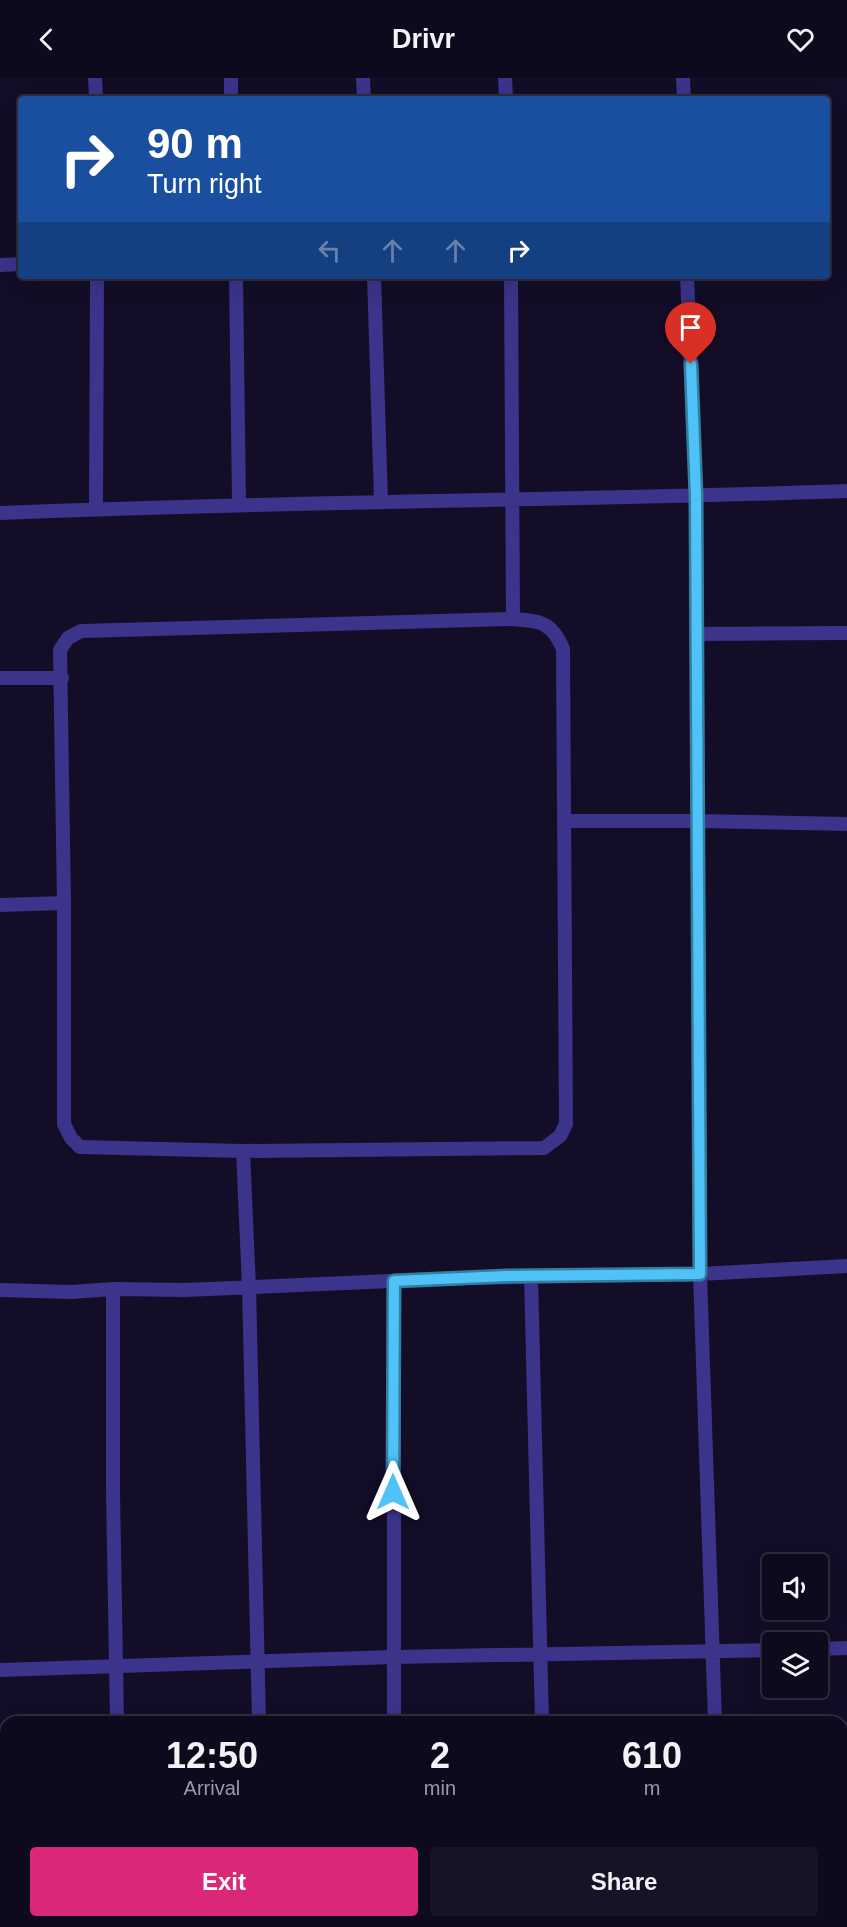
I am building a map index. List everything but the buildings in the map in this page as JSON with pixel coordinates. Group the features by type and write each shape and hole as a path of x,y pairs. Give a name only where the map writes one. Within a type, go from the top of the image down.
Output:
{"street":[{"path":"95,78 96,96"},
{"path":"231,78 231,96"},
{"path":"363,78 364,96"},
{"path":"505,78 506,96"},
{"path":"683,78 684,96"},
{"path":"0,265 18,264"},
{"path":"96,509 97,279"},
{"path":"236,279 239,504"},
{"path":"374,279 381,501"},
{"path":"511,279 513,619"},
{"path":"687,279 696,496 700,1274 716,1716"},
{"path":"0,513 239,504 847,491"},
{"path":"513,619 541,621 557,633 563,649 566,1124 560,1136 544,1148 243,1151 80,1147 70,1137 64,1124 62,678 60,650 68,638 81,631 513,619"},
{"path":"697,634 847,633"},
{"path":"0,678 62,678"},
{"path":"564,822 698,821 847,824"},
{"path":"0,905 64,903"},
{"path":"243,1151 249,1287 259,1716"},
{"path":"0,1290 71,1292 113,1289 185,1290 531,1276 700,1274 847,1266"},
{"path":"531,1276 542,1716"},
{"path":"394,1281 394,1716"},
{"path":"113,1289 113,1491 117,1716"},
{"path":"828,1648 847,1648"},
{"path":"0,1670 393,1657 762,1650"}],"route":[{"path":"393,1492 394,1281 507,1276 700,1274 696,496 691,364"}]}
